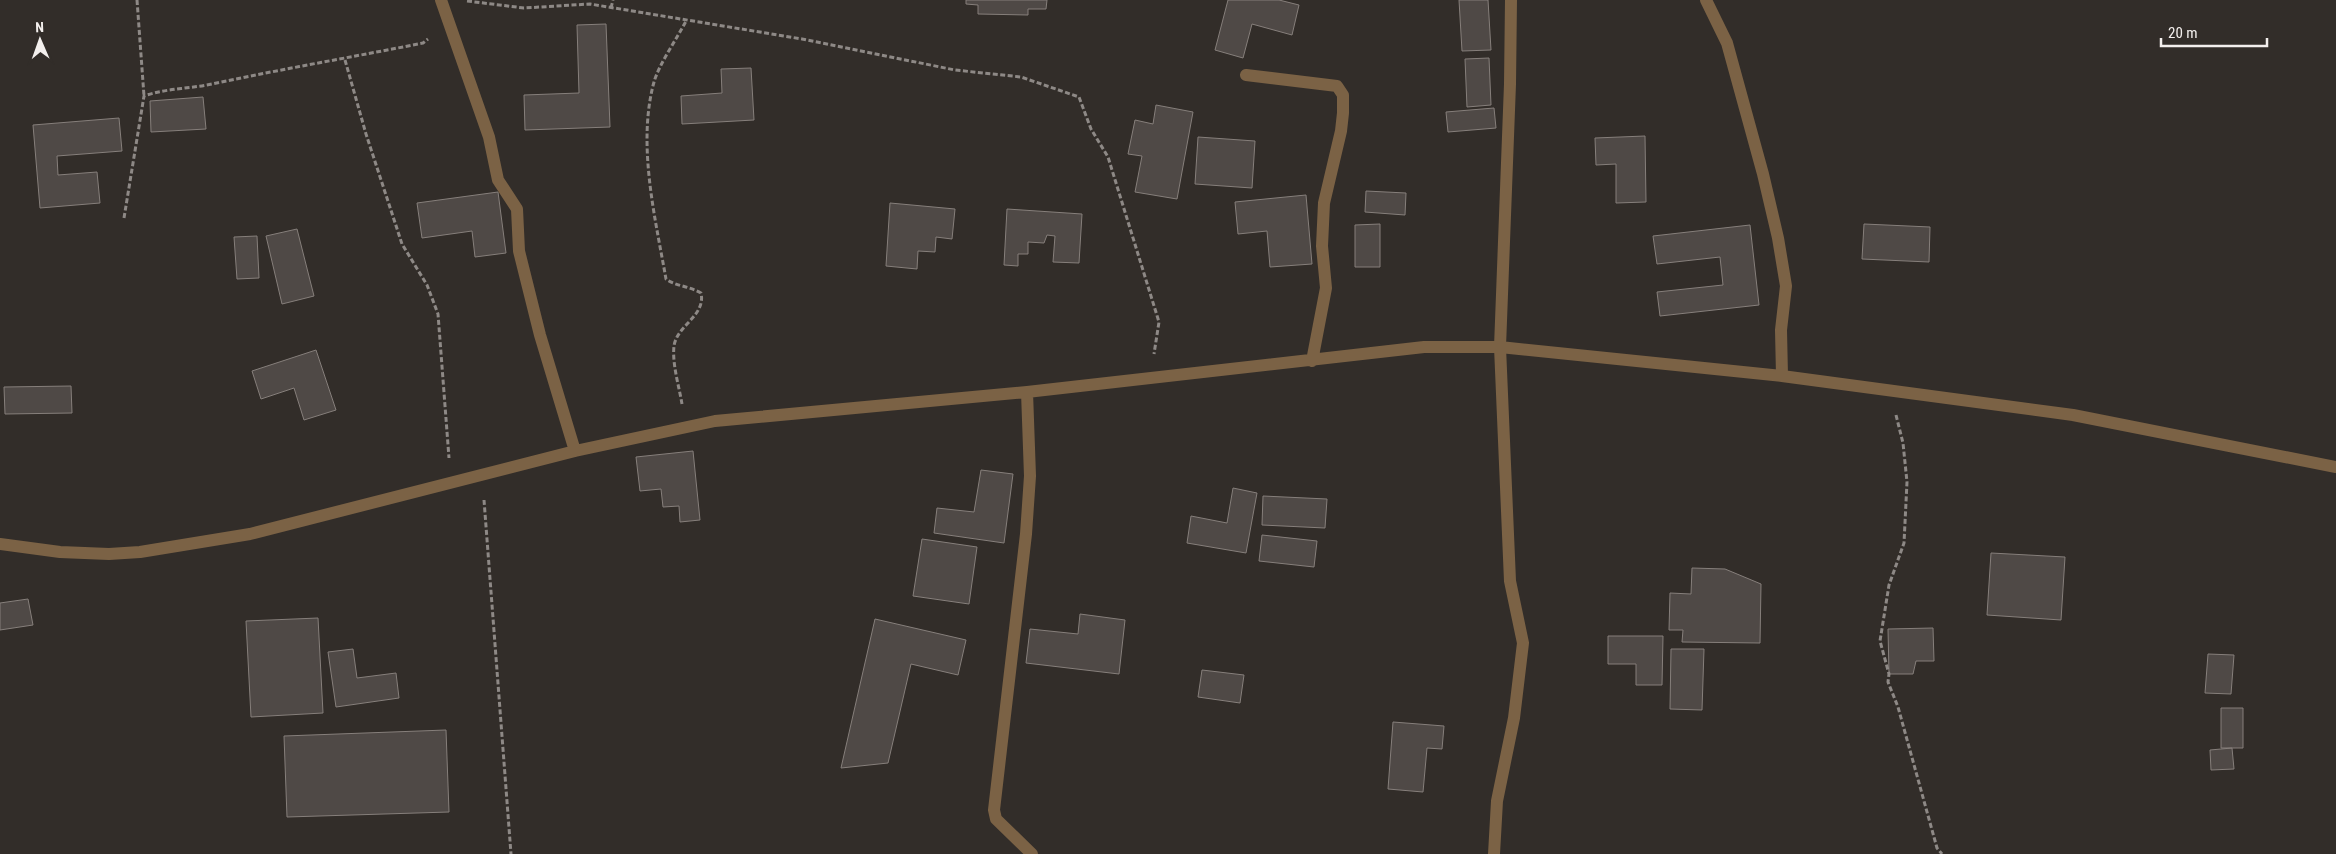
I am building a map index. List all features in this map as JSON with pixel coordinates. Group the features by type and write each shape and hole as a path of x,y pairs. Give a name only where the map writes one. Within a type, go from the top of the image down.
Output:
{"street":[{"path":"441,0 489,137 498,180 517,209 519,252 540,335 575,451"},
{"path":"1494,854 1494,829 1514,718 1523,643 1510,582 1500,347 1510,84 1511,0"},
{"path":"1706,0 1727,43 1763,174 1778,238 1786,286 1781,330 1782,376"},
{"path":"1246,75 1337,86 1343,95 1341,130 1324,203 1322,246 1326,288 1312,360"},
{"path":"0,544 60,552 109,554 140,552 250,534 575,451 715,421 1027,392 1424,347 1500,347 1782,376 1889,390 2073,415 2336,467"},
{"path":"1027,392 1030,476 1026,534 994,810 996,819 1032,854"}],"path":[{"path":"124,218 144,96 137,0"},
{"path":"459,0 524,8 590,4 802,39 955,70 1021,77 1079,97 1091,129 1108,157 1159,322 1154,357 1136,380"},
{"path":"610,8 614,0"},
{"path":"686,21 654,80 648,128 650,188 666,279 701,293 703,302 699,310 680,332 674,345 686,427"},
{"path":"144,96 162,90 206,85 306,64 345,60 423,43 450,25"},
{"path":"345,60 366,134 402,244 427,285 438,314 445,425 451,483"},
{"path":"1889,390 1903,443 1906,491 1904,543 1889,585 1880,641 1889,674 1888,682 1898,707 1937,848 1942,854"},
{"path":"482,475 512,854"}],"building":[{"path":"966,0 1047,0 1046,9 1028,9 1028,15 978,14 978,5 966,4"},
{"path":"1228,0 1279,0 1299,5 1292,35 1252,24 1243,58 1215,50"},
{"path":"1459,0 1488,0 1491,50 1462,51"},
{"path":"606,24 610,127 525,130 524,95 579,93 577,25"},
{"path":"1489,58 1491,105 1467,107 1465,59"},
{"path":"751,68 754,120 682,124 681,96 722,93 721,69"},
{"path":"203,97 206,129 151,132 150,101"},
{"path":"1156,105 1193,112 1177,199 1135,192 1142,156 1128,154 1135,120 1153,124"},
{"path":"1494,108 1496,128 1448,132 1446,112"},
{"path":"119,118 122,151 57,156 58,175 97,172 100,203 40,208 33,125"},
{"path":"1645,136 1646,202 1616,203 1616,164 1596,165 1595,138"},
{"path":"1198,137 1255,141 1252,188 1195,184"},
{"path":"1366,191 1406,193 1405,215 1365,212"},
{"path":"498,192 506,253 475,257 472,231 422,238 417,203"},
{"path":"1306,195 1312,264 1270,267 1267,231 1238,234 1235,202"},
{"path":"890,203 955,209 952,239 936,237 935,252 918,251 917,269 886,266"},
{"path":"1007,209 1082,214 1079,263 1053,262 1055,236 1047,235 1044,243 1028,242 1028,254 1018,254 1018,266 1004,265"},
{"path":"1380,224 1380,267 1355,267 1355,225"},
{"path":"1864,224 1930,227 1929,262 1862,259"},
{"path":"1750,225 1759,305 1660,316 1657,292 1723,285 1720,257 1657,264 1653,236"},
{"path":"297,229 314,296 282,304 266,236"},
{"path":"257,236 259,278 237,279 234,237"},
{"path":"316,350 336,410 304,420 294,388 261,399 252,371"},
{"path":"71,386 72,413 5,414 4,387"},
{"path":"693,451 700,520 680,522 679,506 663,507 661,489 640,491 636,457"},
{"path":"981,470 1013,474 1004,543 934,533 937,508 974,512"},
{"path":"1233,488 1257,493 1246,553 1187,543 1191,516 1227,523"},
{"path":"1263,496 1327,499 1325,528 1262,525"},
{"path":"1262,535 1317,541 1314,567 1259,561"},
{"path":"922,539 977,547 969,604 913,596"},
{"path":"1991,553 2065,557 2061,620 1987,615"},
{"path":"1692,568 1725,569 1761,584 1760,643 1682,642 1683,630 1669,630 1670,593 1691,594"},
{"path":"28,599 33,625 0,630 0,603"},
{"path":"1080,614 1125,620 1119,674 1026,663 1030,629 1078,634"},
{"path":"318,618 323,713 251,717 246,621"},
{"path":"875,619 966,640 958,675 911,664 888,763 841,768"},
{"path":"1933,628 1934,661 1916,661 1913,674 1889,674 1888,629"},
{"path":"1608,636 1663,636 1662,685 1636,685 1636,664 1608,664"},
{"path":"353,649 357,678 396,673 399,698 336,707 328,652"},
{"path":"1671,649 1704,649 1702,710 1670,709"},
{"path":"2208,654 2234,655 2231,694 2205,693"},
{"path":"1202,670 1244,675 1240,703 1198,697"},
{"path":"2221,708 2243,708 2243,748 2221,748"},
{"path":"1393,722 1444,726 1442,749 1427,748 1423,792 1388,789"},
{"path":"446,730 449,812 287,817 284,736"},
{"path":"2232,748 2234,769 2211,770 2210,750"}]}
